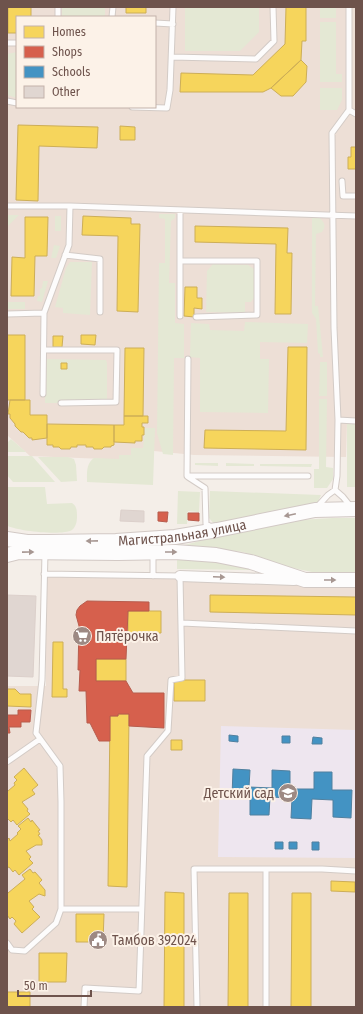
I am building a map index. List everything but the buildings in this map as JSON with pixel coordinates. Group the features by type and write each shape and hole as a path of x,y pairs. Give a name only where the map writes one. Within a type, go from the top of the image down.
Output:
{"main road":[{"name":"Магистральная улица","path":"7,555 19,552 116,541 175,537 315,510 354,509"},
{"name":"Магистральная улица","path":"9,539 47,549"},
{"path":"47,549 118,553 175,552 216,555 251,562 305,580 356,580"}],"street":[{"path":"180,576 305,580"}],"lane":[{"path":"156,108 167,108 170,90 172,57 173,7"},
{"path":"172,57 256,59 274,41 273,7"},
{"path":"335,490 337,476 338,420 334,328 332,133 348,110 349,7"},
{"path":"156,23 173,24"},
{"path":"348,110 356,114"},
{"path":"342,181 343,196 356,196"},
{"path":"7,206 70,206 356,216"},
{"path":"43,394 44,313 69,245 70,206"},
{"path":"180,210 180,316"},
{"path":"65,255 100,258 100,312"},
{"path":"180,261 257,261 257,315 196,317"},
{"path":"7,314 44,313"},
{"path":"44,350 117,350 116,402 61,403"},
{"path":"187,476 188,359"},
{"path":"338,420 356,421"},
{"path":"187,476 308,476"},
{"path":"187,476 205,488 206,524 217,530"},
{"path":"335,490 354,509"},
{"path":"315,510 328,494 335,490"},
{"path":"7,943 12,950 25,951 56,923 61,909 60,766 36,733 42,680 44,574 47,549"},
{"path":"153,552 153,576"},
{"path":"44,574 180,576 182,678 171,680 168,731 147,756 139,991 85,988 84,1007"},
{"path":"182,623 356,631"},
{"path":"7,762 40,739"},
{"path":"197,1007 194,868 322,868 356,871"},
{"path":"266,869 266,1007"},
{"path":"61,909 141,909"}],"shaded area":[{"path":"7,7 356,7 356,423 347,423 346,457 194,455 154,451 153,461 30,456 7,435"},
{"path":"46,576 356,582 356,1007 7,1007 7,686 46,686"},
{"name":"Детский сад","path":"221,726 356,730 356,858 218,857"}],"green space":[{"path":"62,7 105,7 104,16 62,16"},
{"path":"185,7 259,7 259,32 240,51 185,51"},
{"path":"320,7 336,7 336,18 320,18"},
{"path":"320,22 336,22 336,74 342,74 342,82 320,82"},
{"path":"16,52 16,98 7,95 7,54"},
{"path":"320,88 342,88 342,100 337,110 320,110"},
{"path":"159,214 175,214 175,218 171,221 169,283 175,283 175,323 184,324 184,358 174,358 173,455 163,454 157,433 159,263 165,263 165,219 159,218"},
{"path":"7,215 19,215 7,227"},
{"path":"55,216 61,216 61,231 55,231"},
{"path":"312,217 320,218 324,225 322,232 316,234 315,306 318,306 323,357 320,357 320,354 318,353 316,319 312,313"},
{"path":"54,245 60,246 56,258 51,258"},
{"path":"70,262 92,262 90,315 63,313 63,308 55,307 66,268"},
{"path":"213,264 248,265 254,269 254,298 251,302 245,302 245,313 206,312 207,271"},
{"path":"43,281 48,281 42,302 37,301 38,296 40,296 40,289 42,288"},
{"path":"7,284 8,302 25,302 25,309 7,309"},
{"path":"245,322 308,324 307,343 260,342 260,359 269,359 268,413 200,412 200,358 190,357 191,323 209,324 210,330 244,331"},
{"path":"46,359 106,360 107,401 103,403 45,403 44,362"},
{"path":"320,362 327,362 327,396 319,396"},
{"path":"319,399 327,399 326,467 333,468 333,479 327,488 314,488 314,469 319,469"},
{"path":"347,423 356,423 356,487 347,487"},
{"path":"145,428 155,428 153,485 87,482 88,466 91,460 94,458 119,459 119,455 131,455 131,448 143,448"},
{"path":"11,439 26,452 7,452 7,443"},
{"path":"7,456 32,456 55,482 13,482 7,475"},
{"path":"38,457 68,457 74,459 77,481 61,482"},
{"path":"195,463 218,463 218,466 195,465"},
{"path":"226,463 254,464 254,466 226,466"},
{"path":"260,464 312,464 311,467 260,466"},
{"path":"7,487 45,487 47,504 72,503 76,507 76,524 72,530 59,533 30,531 8,526"},
{"path":"178,491 200,492 199,512 188,511 187,524 177,524"},
{"path":"210,491 321,495 317,504 287,508 215,525 209,518"},
{"path":"356,518 356,572 312,572 293,568 243,552 185,545 249,527 299,520"},
{"path":"177,559 217,560 254,568 254,570 177,569"}],"place":[{"name":"Пятёрочка","path":"82,636"},
{"name":"Детский сад","path":"288,793"},
{"name":"Тамбов 392024","path":"98,940"}]}
